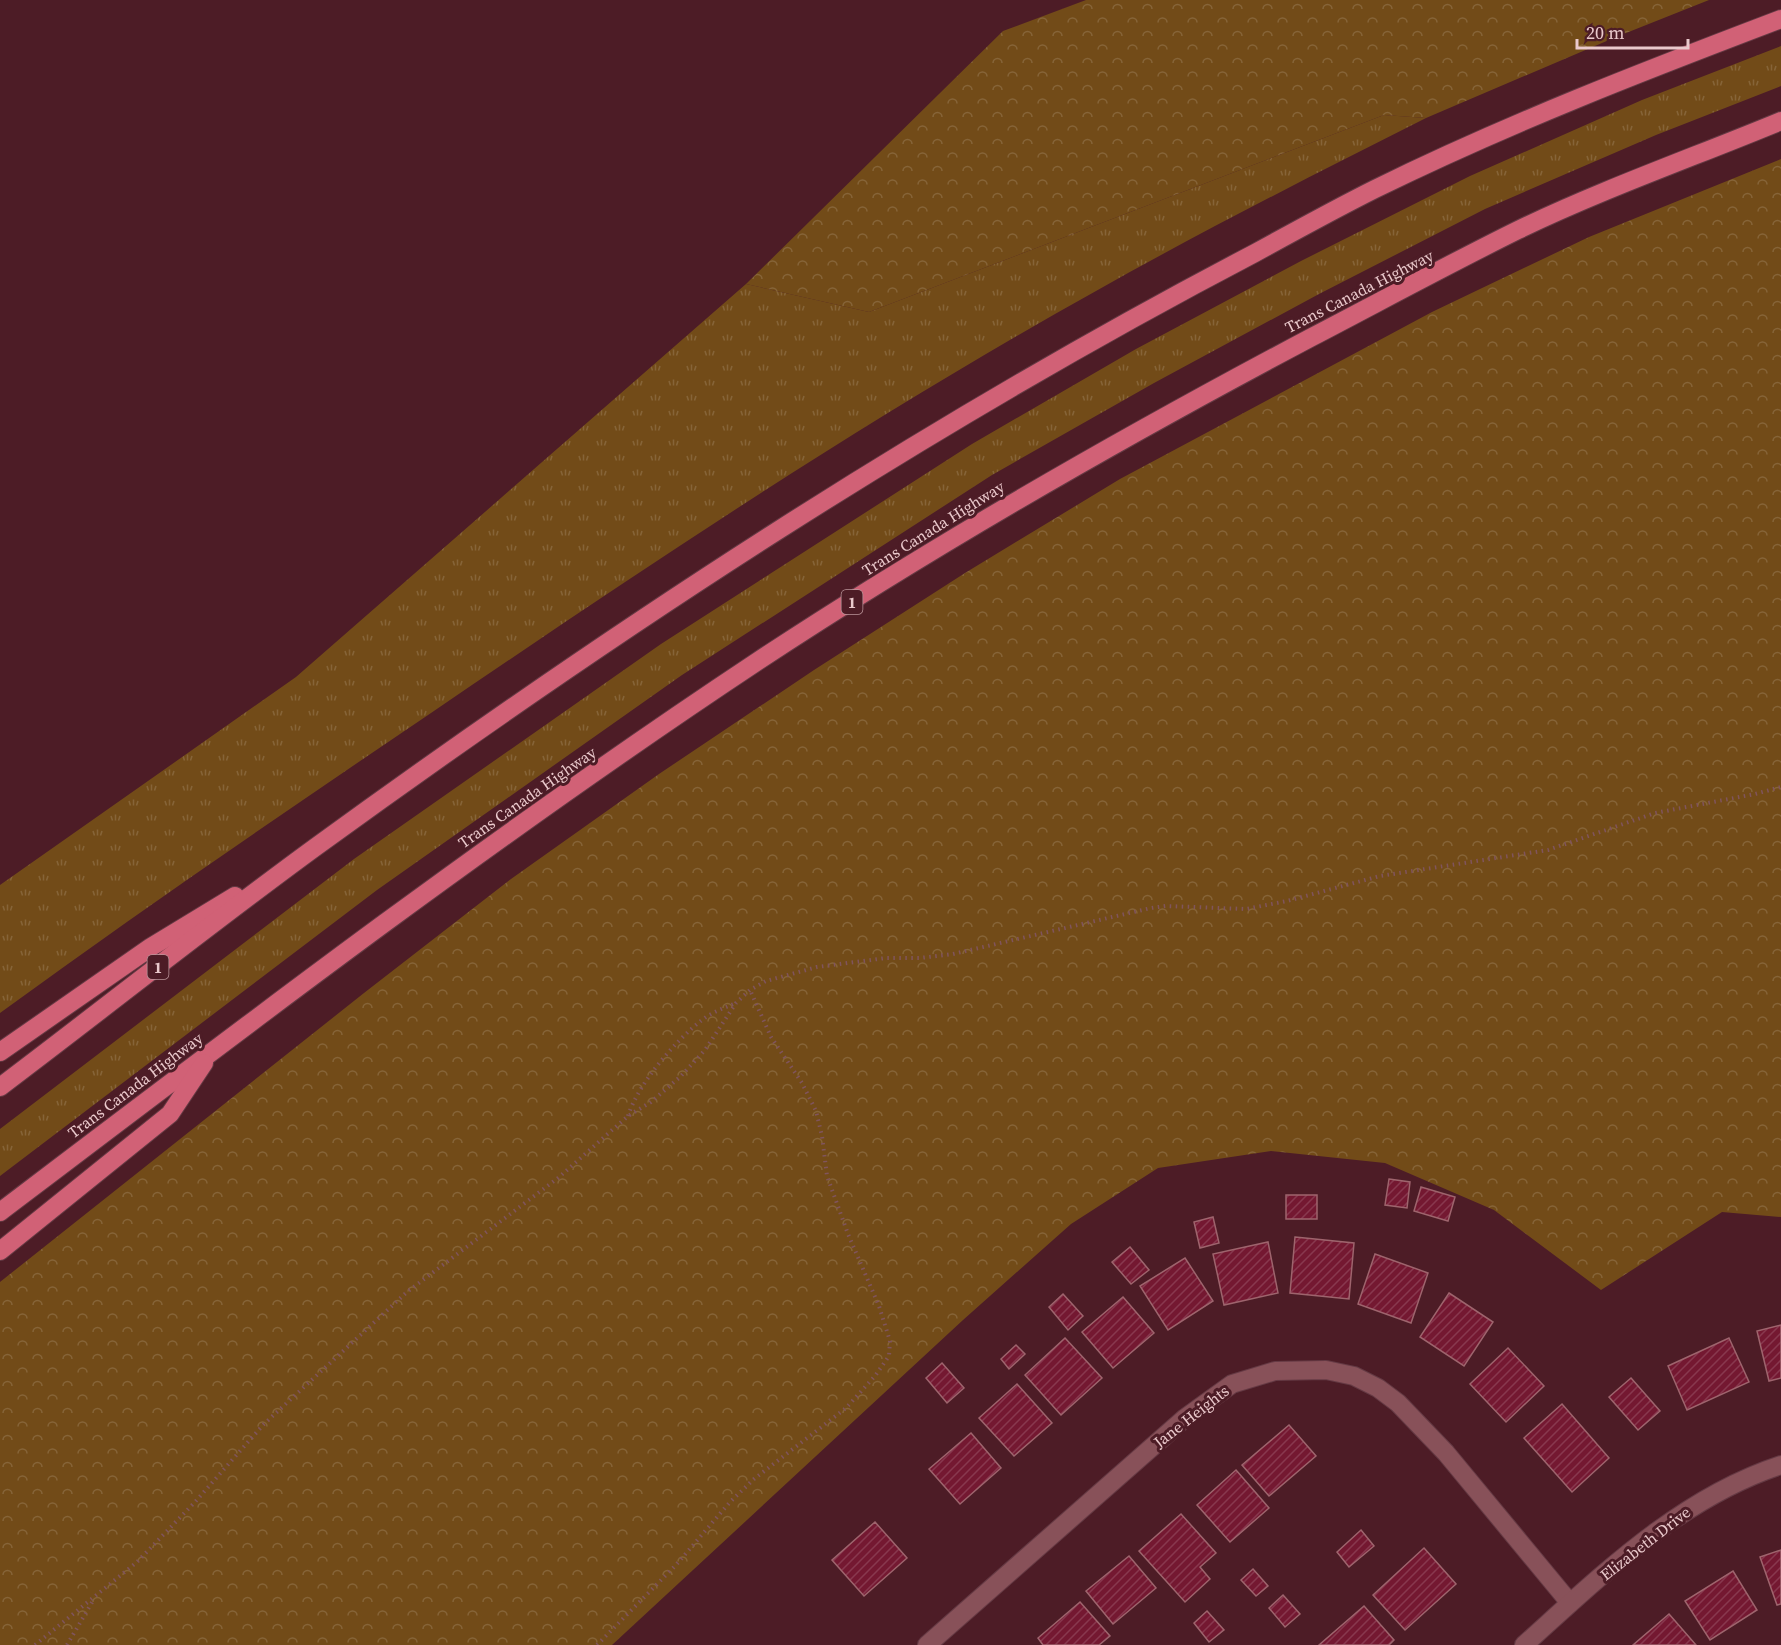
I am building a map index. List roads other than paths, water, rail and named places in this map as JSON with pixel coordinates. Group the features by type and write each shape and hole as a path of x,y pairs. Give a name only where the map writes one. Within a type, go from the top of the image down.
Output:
{"highway":[{"name":"1","path":"0,1087 316,847 541,687 818,504 940,429 1117,326 1373,190 1478,141 1626,78 1781,19"},
{"name":"Trans Canada Highway","path":"0,1212 323,968 597,770 763,658 931,551 1188,402 1521,229 1781,121"},
{"path":"0,1052 151,947 316,847"},
{"path":"0,1251 170,1114 211,1052"}],"street":[{"name":"Jane Heights","path":"927,1645 1185,1418 1232,1384 1247,1378 1286,1370 1326,1370 1354,1376 1378,1388 1398,1403 1446,1453 1570,1603"},
{"name":"Elizabeth Drive","path":"1524,1645 1570,1603 1660,1528 1694,1505 1758,1472 1781,1465"}]}
